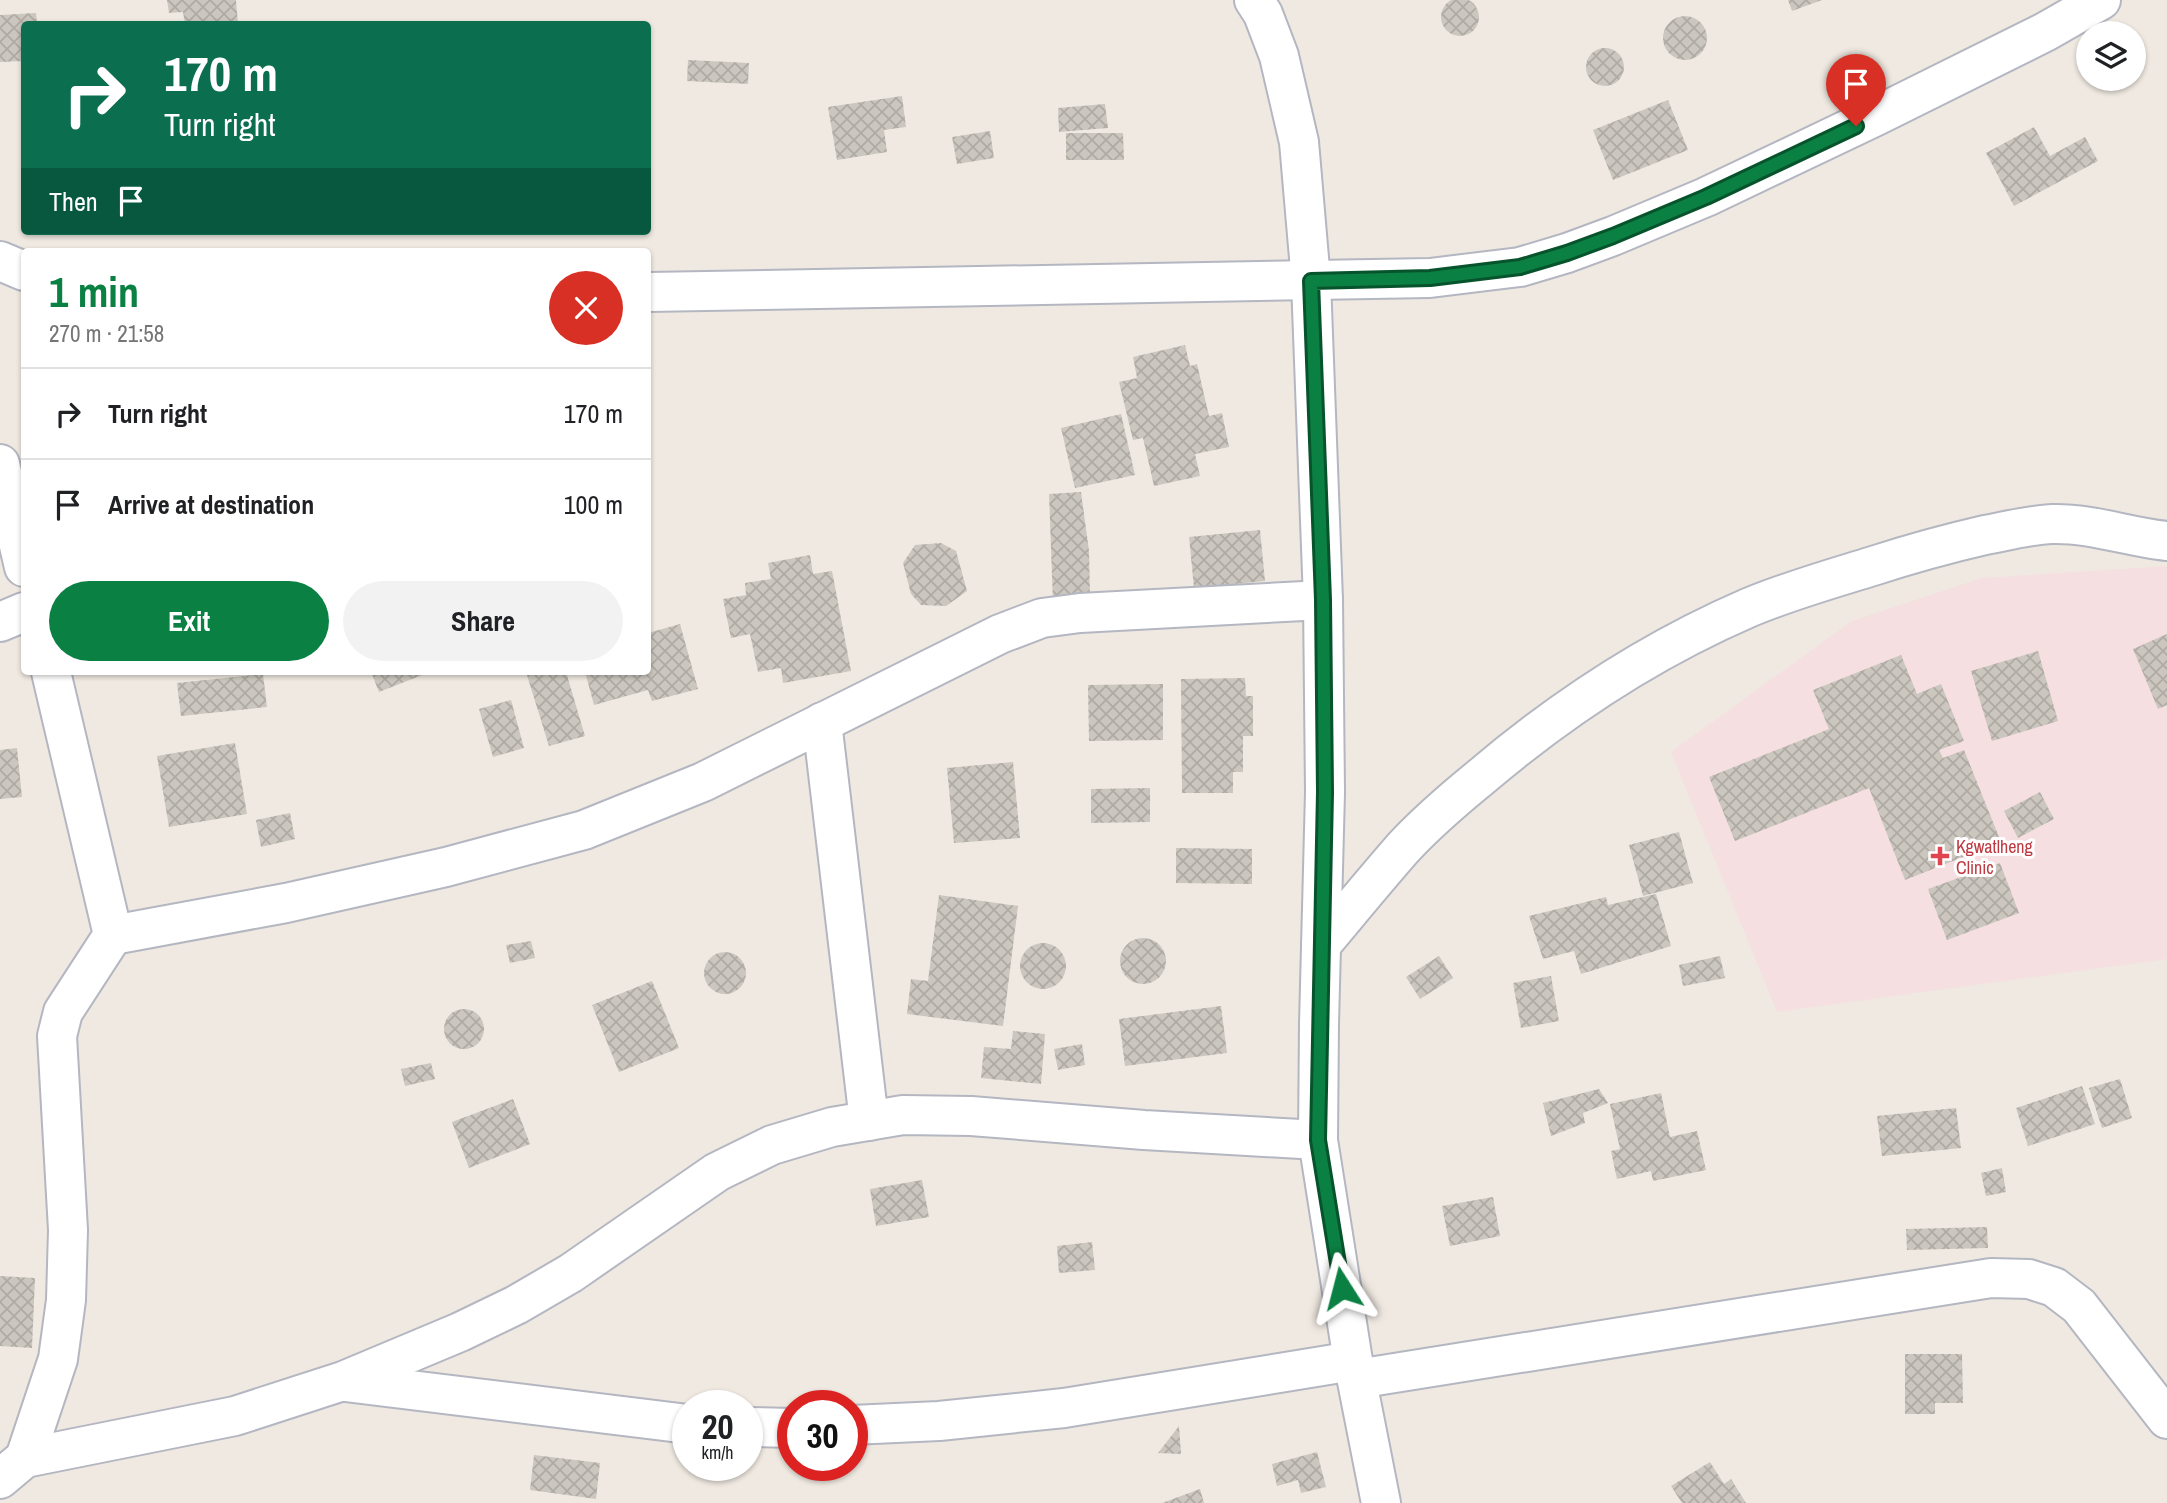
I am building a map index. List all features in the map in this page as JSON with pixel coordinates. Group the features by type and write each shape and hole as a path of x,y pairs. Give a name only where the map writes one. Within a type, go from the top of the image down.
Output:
{"street":[{"path":"1254,0 1279,56 1299,142 1311,281 1323,600 1325,792 1318,1140 1355,1370 1381,1503"},
{"path":"651,292 1430,278 1520,267 1567,253 1706,197 2045,32 2101,0"},
{"path":"0,261 21,270"},
{"path":"0,464 21,554"},
{"path":"1321,945 1404,847 1503,757 1577,703 1627,671 1674,644 1749,608 1933,547 2019,528 2052,524 2085,526 2167,541"},
{"path":"113,935 286,903 446,867 584,830 703,782 1000,634 1042,618 1080,613 1323,600"},
{"path":"0,622 21,613"},
{"path":"12,1469 58,1359 66,1300 68,1230 57,1036 63,1012 113,935 52,675"},
{"path":"822,722 869,1121"},
{"path":"12,1469 235,1416 343,1381 460,1332 516,1305 570,1273 717,1172 772,1145 832,1127 903,1115 971,1116 1318,1140"},
{"path":"868,1425 1064,1408 1355,1370 1991,1278 2029,1279 2054,1287 2079,1306 2167,1419"},
{"path":"343,1381 672,1422"}],"shaded area":[{"name":"Kgwatlheng Clinic","path":"2167,566 2167,959 1777,1012 1671,752 1852,621 1982,578"}],"building":[{"path":"167,0 236,0 238,21 184,21 183,12 169,13"},
{"path":"1453,0 1467,0 1477,10 1477,24 1467,34 1453,34 1443,24 1443,10"},
{"path":"1788,0 1822,0 1792,11"},
{"path":"36,13 37,21 21,21 21,61 0,62 0,15"},
{"path":"1685,16 1700,23 1707,38 1700,53 1685,60 1670,53 1663,38 1670,23"},
{"path":"1605,48 1619,53 1624,67 1619,81 1605,86 1591,81 1586,67 1591,53"},
{"path":"688,60 749,63 748,84 687,81"},
{"path":"902,96 906,127 884,130 887,152 837,160 828,107"},
{"path":"1668,100 1688,150 1613,180 1593,130"},
{"path":"1105,104 1108,128 1059,132 1058,108"},
{"path":"2034,127 2050,156 2085,137 2098,161 2014,206 1986,153"},
{"path":"990,131 994,158 957,164 952,137"},
{"path":"1066,133 1123,133 1124,160 1066,160"},
{"path":"1185,345 1190,366 1197,364 1209,416 1222,413 1229,447 1195,454 1200,476 1154,486 1143,438 1133,440 1119,382 1137,378 1133,357"},
{"path":"1121,414 1135,475 1075,488 1061,428"},
{"path":"1081,492 1089,551 1090,597 1053,602 1049,494"},
{"path":"1260,530 1265,581 1194,588 1189,537"},
{"path":"941,543 956,551 967,591 946,606 921,605 911,594 903,563 915,545"},
{"path":"810,555 813,574 832,571 851,671 783,683 781,668 758,672 750,634 731,638 723,599 746,595 745,583 771,579 768,563"},
{"path":"680,624 698,689 652,701 648,690 594,705 586,675 651,675 651,632"},
{"path":"2167,634 2167,705 2158,709 2133,649"},
{"path":"2038,651 2058,721 1992,741 1971,671"},
{"path":"1901,655 1917,694 1941,684 1964,741 1939,750 1943,758 1964,750 2001,842 1905,880 1869,788 1735,841 1709,777 1829,729 1813,690"},
{"path":"263,675 267,707 181,716 177,683"},
{"path":"372,675 422,675 379,692"},
{"path":"527,675 567,675 585,736 549,746"},
{"path":"1245,678 1246,696 1253,696 1253,736 1243,736 1243,772 1233,772 1233,793 1182,793 1181,679"},
{"path":"1163,684 1163,740 1089,741 1088,685"},
{"path":"511,700 524,748 493,757 479,709"},
{"path":"235,743 247,814 169,827 157,756"},
{"path":"17,748 22,797 0,799 0,750"},
{"path":"1013,762 1020,838 954,843 947,768"},
{"path":"1150,788 1150,822 1091,823 1091,789"},
{"path":"2040,792 2054,819 2018,838 2004,811"},
{"path":"290,813 295,839 261,847 256,820"},
{"path":"1679,832 1693,883 1643,896 1629,845"},
{"path":"1176,848 1252,849 1252,884 1176,883"},
{"path":"2000,863 2019,913 1947,940 1928,889"},
{"path":"1656,894 1671,946 1581,974 1574,951 1543,959 1529,916 1606,897 1608,905"},
{"path":"939,895 1018,906 1003,1026 907,1014 911,979 928,981"},
{"path":"1143,938 1159,945 1166,961 1159,977 1143,984 1127,977 1120,961 1127,945"},
{"path":"531,941 535,958 510,963 506,945"},
{"path":"1043,943 1059,950 1066,966 1059,982 1043,989 1027,982 1020,966 1027,950"},
{"path":"725,952 740,958 746,973 740,988 725,994 710,988 704,973 710,958"},
{"path":"1439,956 1453,978 1420,999 1406,977"},
{"path":"1720,956 1725,978 1683,986 1679,965"},
{"path":"1551,976 1559,1021 1521,1028 1513,983"},
{"path":"652,981 679,1048 619,1072 592,1005"},
{"path":"1221,1006 1227,1053 1125,1066 1119,1019"},
{"path":"464,1009 478,1015 484,1029 478,1043 464,1049 450,1043 444,1029 450,1015"},
{"path":"1013,1031 1045,1034 1041,1084 981,1078 984,1047 1011,1049"},
{"path":"1082,1044 1085,1065 1058,1070 1054,1049"},
{"path":"431,1063 435,1079 405,1086 401,1069"},
{"path":"2120,1079 2132,1118 2102,1128 2089,1088"},
{"path":"2082,1086 2095,1124 2028,1146 2016,1108"},
{"path":"1599,1089 1608,1103 1583,1113 1585,1123 1551,1136 1543,1103"},
{"path":"1661,1093 1670,1137 1697,1131 1706,1170 1653,1181 1651,1171 1617,1179 1611,1151 1620,1149 1610,1104"},
{"path":"513,1099 530,1144 469,1168 452,1122"},
{"path":"1956,1108 1961,1148 1882,1156 1877,1116"},
{"path":"2002,1168 2006,1192 1986,1196 1981,1173"},
{"path":"922,1180 929,1217 876,1226 870,1189"},
{"path":"1493,1197 1500,1236 1450,1246 1442,1206"},
{"path":"1987,1227 1988,1248 1907,1250 1906,1229"},
{"path":"1092,1242 1095,1270 1059,1273 1057,1246"},
{"path":"0,1276 35,1278 32,1348 0,1346"},
{"path":"1905,1354 1962,1354 1963,1403 1935,1403 1935,1414 1905,1414"},
{"path":"1179,1426 1181,1454 1158,1453"},
{"path":"1317,1452 1326,1487 1301,1493 1298,1480 1277,1486 1272,1464"},
{"path":"534,1455 600,1463 596,1499 530,1490"},
{"path":"1710,1462 1724,1484 1731,1479 1746,1503 1682,1503 1671,1486"},
{"path":"1200,1489 1204,1503 1162,1503"}],"place":[{"name":"Kgwatlheng Clinic","path":"1940,856"}],"route":[{"path":"1342,1288 1318,1140 1325,792 1323,600 1311,281 1430,278 1520,267 1613,236 1706,197 1856,126"}]}
